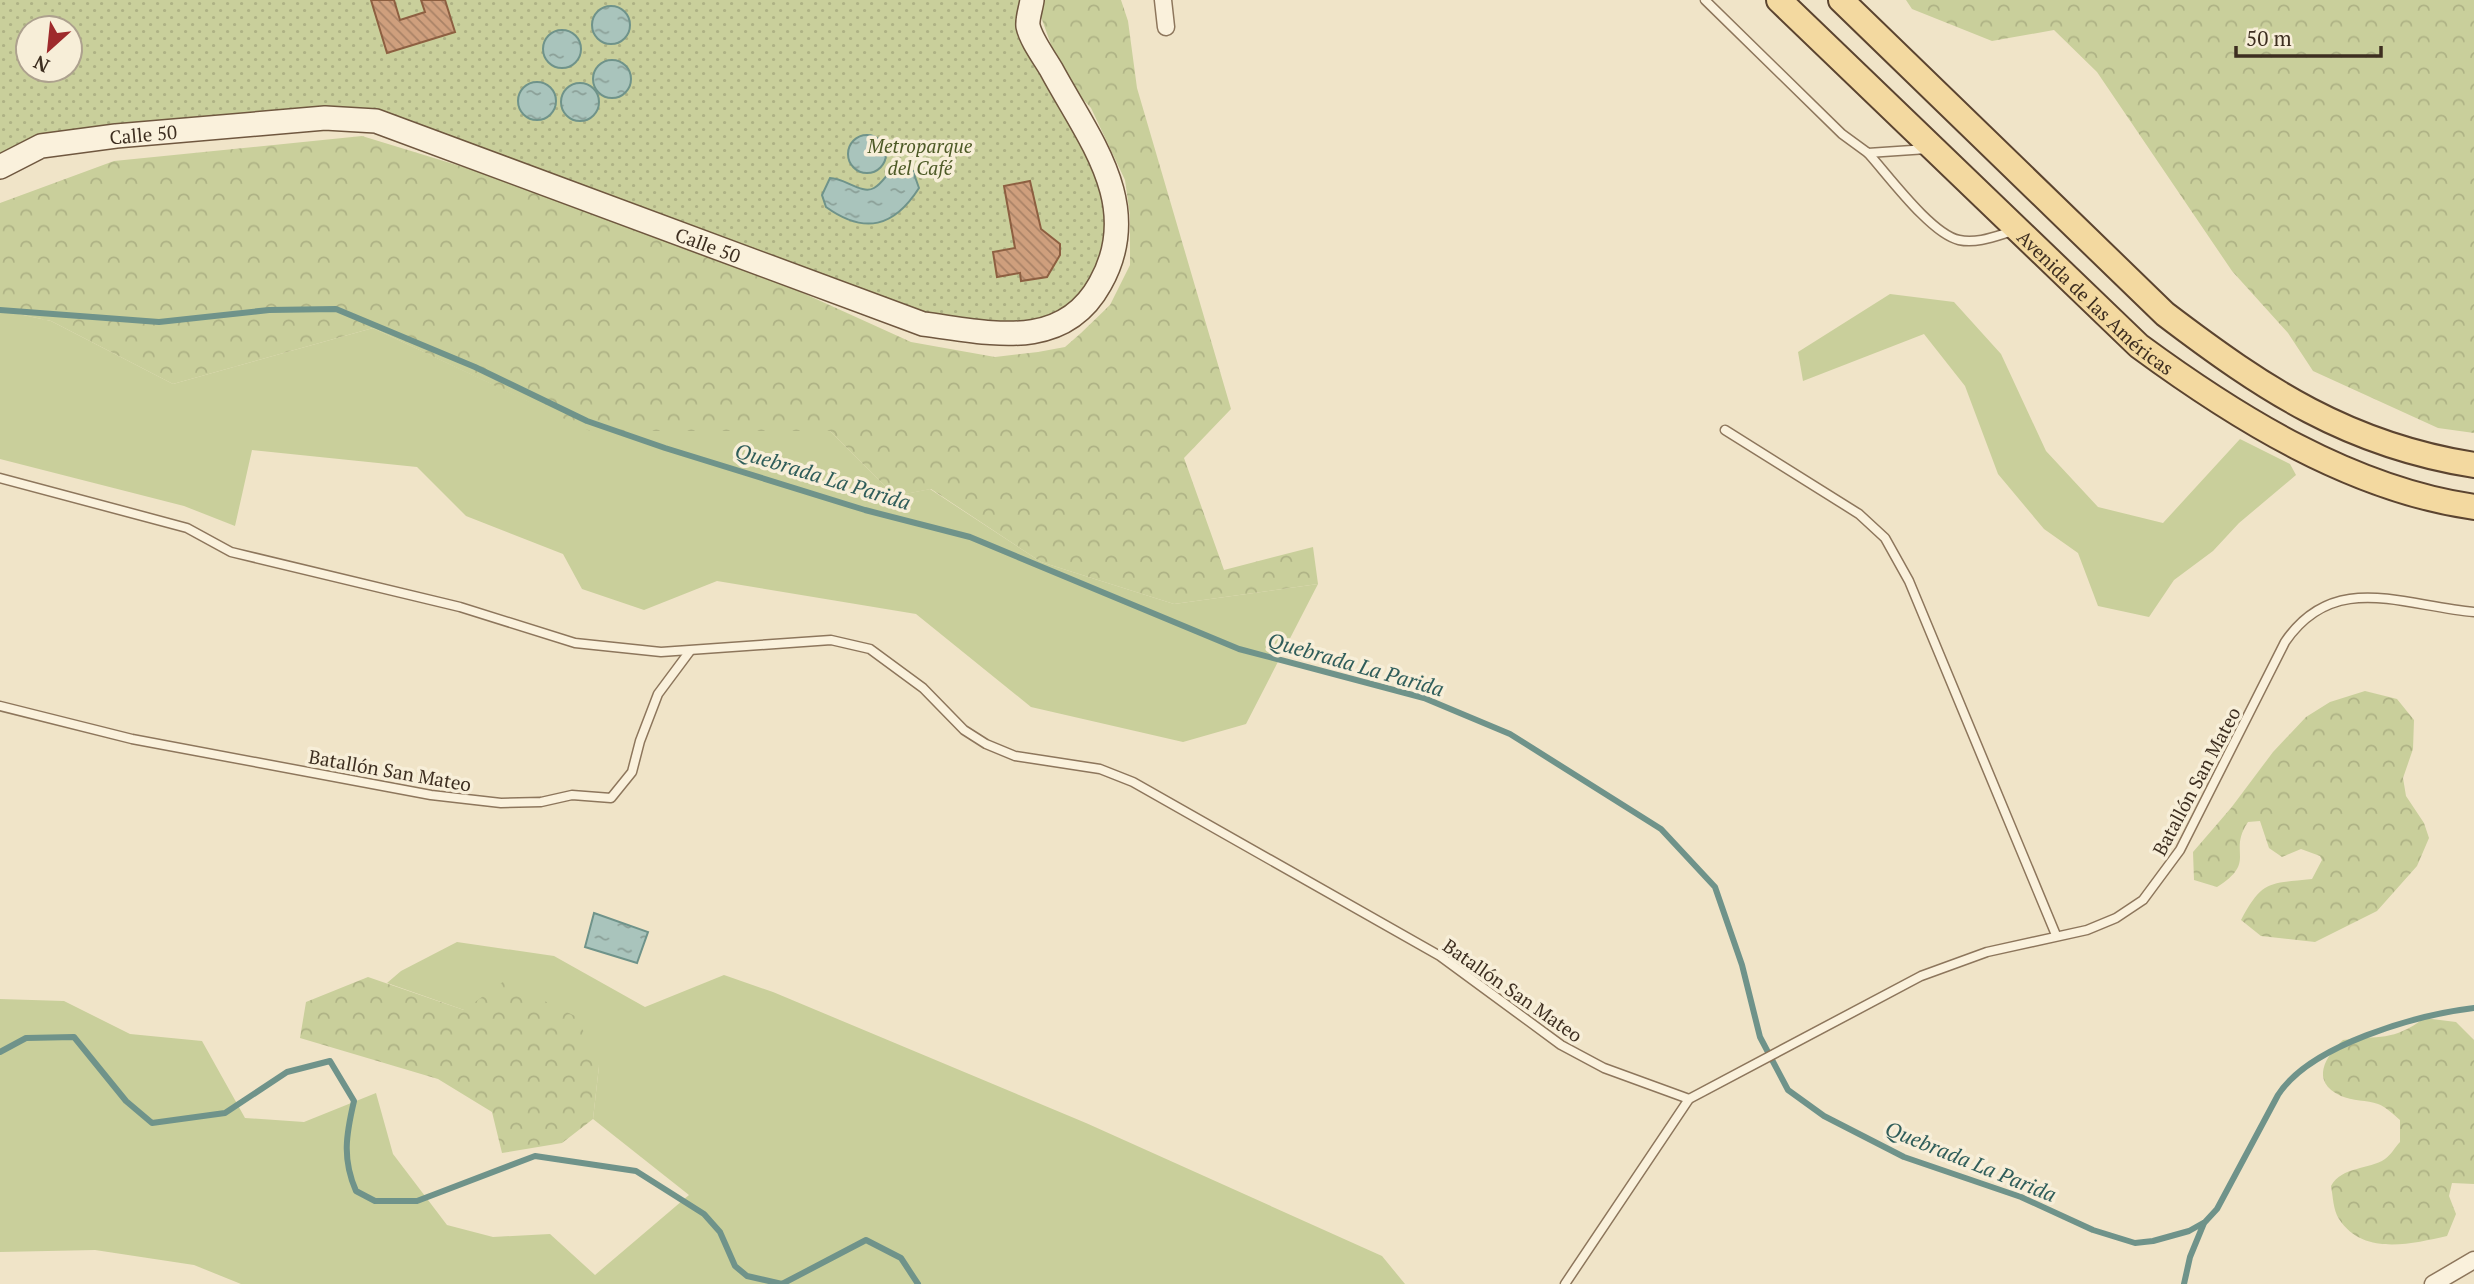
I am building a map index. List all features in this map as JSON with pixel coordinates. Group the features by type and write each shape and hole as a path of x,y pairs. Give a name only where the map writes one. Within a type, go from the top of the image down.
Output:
{"main road":[{"name":"Avenida de las Américas","path":"1779,0 2139,346 2193,386 2281,438 2333,463 2401,490 2474,507"},
{"name":"Avenida de las Américas","path":"1841,0 2165,314 2215,352 2268,387 2347,431 2410,453 2474,465"}],"street":[{"name":"Calle 50","path":"0,167 41,146 116,136 325,118 376,121 923,324 1002,334 1052,330 1086,308 1112,262 1119,233 1116,201 1101,160 1028,27 1032,0"},
{"path":"1163,0 1166,27"},
{"path":"2433,1284 2474,1260"}],"lane":[{"path":"1704,0 1842,134 1868,153 1941,232 1958,240 1979,241 2018,230"},
{"path":"1868,153 1935,148"},
{"path":"1725,430 1859,514 1885,538 1909,581 2056,935"},
{"name":"Batallón San Mateo","path":"0,478 187,527 231,552 460,607 575,643 632,651 690,651 831,640 870,649 923,688 974,738 1015,756 1083,764 1133,782 1440,956 1561,1045 1604,1068 1689,1099 1921,976 1987,952 2087,930 2116,918 2143,900 2185,841 2285,642 2310,614 2332,602 2358,597 2474,612"},
{"name":"Batallón San Mateo","path":"0,706 132,739 431,795 501,803 541,802 572,795 611,798 632,772 640,741 658,694 690,651"},
{"path":"1565,1284 1689,1099"}],"green space":[{"name":"Metroparque del Café","path":"0,0 1032,0 1028,27 1101,160 1112,262 1052,330 923,324 376,121 116,136 0,167"},
{"path":"1043,0 1121,0 1128,21 1137,88 1231,409 1184,458 1224,570 1313,547 1318,584 1174,604 1041,562 931,489 895,496 830,431 590,431 373,328 173,384 51,321 0,310 0,203 114,161 362,136 519,184 772,279 911,342 995,357 1065,347 1110,305 1130,265 1130,216 1125,180 1091,108 1063,78 1040,14"},
{"path":"1906,0 2474,0 2474,433 2438,428 2313,371 2288,333 2232,271 2097,72 2054,30 1992,41 1912,9"},
{"path":"1890,294 1954,302 2001,354 2046,451 2098,507 2163,523 2240,439 2290,464 2296,475 2239,523 2213,551 2174,580 2149,617 2098,606 2078,553 2044,529 1998,474 1965,386 1924,334 1803,381 1798,352"},
{"path":"0,310 51,321 173,384 373,328 590,430 830,431 895,496 930,489 1041,562 1174,604 1318,584 1246,724 1183,742 1031,707 916,614 717,581 644,610 582,589 563,554 466,516 417,467 252,450 235,526 184,506 0,459"},
{"path":"2365,691 2397,699 2414,720 2413,749 2403,778 2406,796 2424,823 2429,838 2417,866 2377,911 2315,942 2261,936 2241,920 2255,897 2276,883 2312,879 2322,860 2320,856 2301,849 2282,857 2269,848 2260,821 2248,822 2242,833 2236,870 2217,887 2194,880 2193,852 2231,808 2273,752 2306,717 2330,702"},
{"path":"457,942 554,956 645,1007 724,975 773,992 1086,1123 1382,1256 1405,1284 241,1284 194,1265 95,1250 0,1252 0,999 64,1001 130,1034 202,1041 245,1118 304,1122 376,1093 393,1154 447,1225 493,1237 550,1234 595,1275 689,1195 593,1119 599,1066 464,1010 387,983 401,971"},
{"path":"368,977 464,1010 504,981 577,1017 599,1066 593,1119 562,1143 502,1153 492,1112 438,1079 300,1038 306,1002"},
{"path":"2424,1018 2456,1022 2474,1040 2474,1184 2452,1183 2449,1196 2456,1214 2447,1236 2403,1244 2374,1243 2349,1231 2339,1219 2331,1186 2342,1175 2387,1157 2400,1142 2400,1120 2378,1104 2345,1098 2331,1090 2325,1083 2324,1068 2331,1053 2343,1040 2394,1034"}],"water":[{"path":"611,6 624,12 630,25 624,38 611,44 598,38 592,25 598,12"},
{"path":"562,30 575,36 581,49 575,62 562,68 549,62 543,49 549,36"},
{"path":"612,60 625,66 631,79 625,92 612,98 599,92 593,79 599,66"},
{"path":"537,82 550,88 556,101 550,114 537,120 524,114 518,101 524,88"},
{"path":"580,83 593,89 599,102 593,115 580,121 567,115 561,102 567,89"},
{"path":"867,135 880,141 886,154 880,167 867,173 854,167 848,154 854,141"},
{"path":"895,167 913,171 919,188 889,219 866,224 840,216 826,207 822,195 830,178 869,190 877,186"},
{"path":"594,913 648,932 637,963 585,947"}],"building":[{"path":"371,0 394,0 400,20 425,12 421,0 445,0 455,32 387,53"},
{"path":"1030,181 1041,229 1060,244 1060,255 1047,277 1021,281 1020,273 997,277 993,252 1015,248 1004,186"}],"waterway":[{"name":"Quebrada La Parida","path":"0,310 159,322 269,310 336,309 475,367 587,421 865,510 970,537 1239,649 1424,698 1510,734 1661,829 1715,887 1742,965 1760,1037 1788,1090 1824,1116 1904,1157 2021,1197 2093,1230 2135,1243 2189,1231 2205,1222 2217,1209 2278,1095 2293,1077 2314,1061 2339,1047 2395,1025 2474,1008"},
{"path":"0,1052 26,1038 74,1037 126,1101 152,1123 225,1113 287,1072 330,1061 354,1101 347,1147 352,1179 356,1191 375,1201 417,1201 535,1156 636,1171 704,1214 720,1232 735,1266 747,1276 782,1284 866,1240 901,1258 918,1284"},
{"path":"2184,1284 2190,1257 2204,1223"}]}
